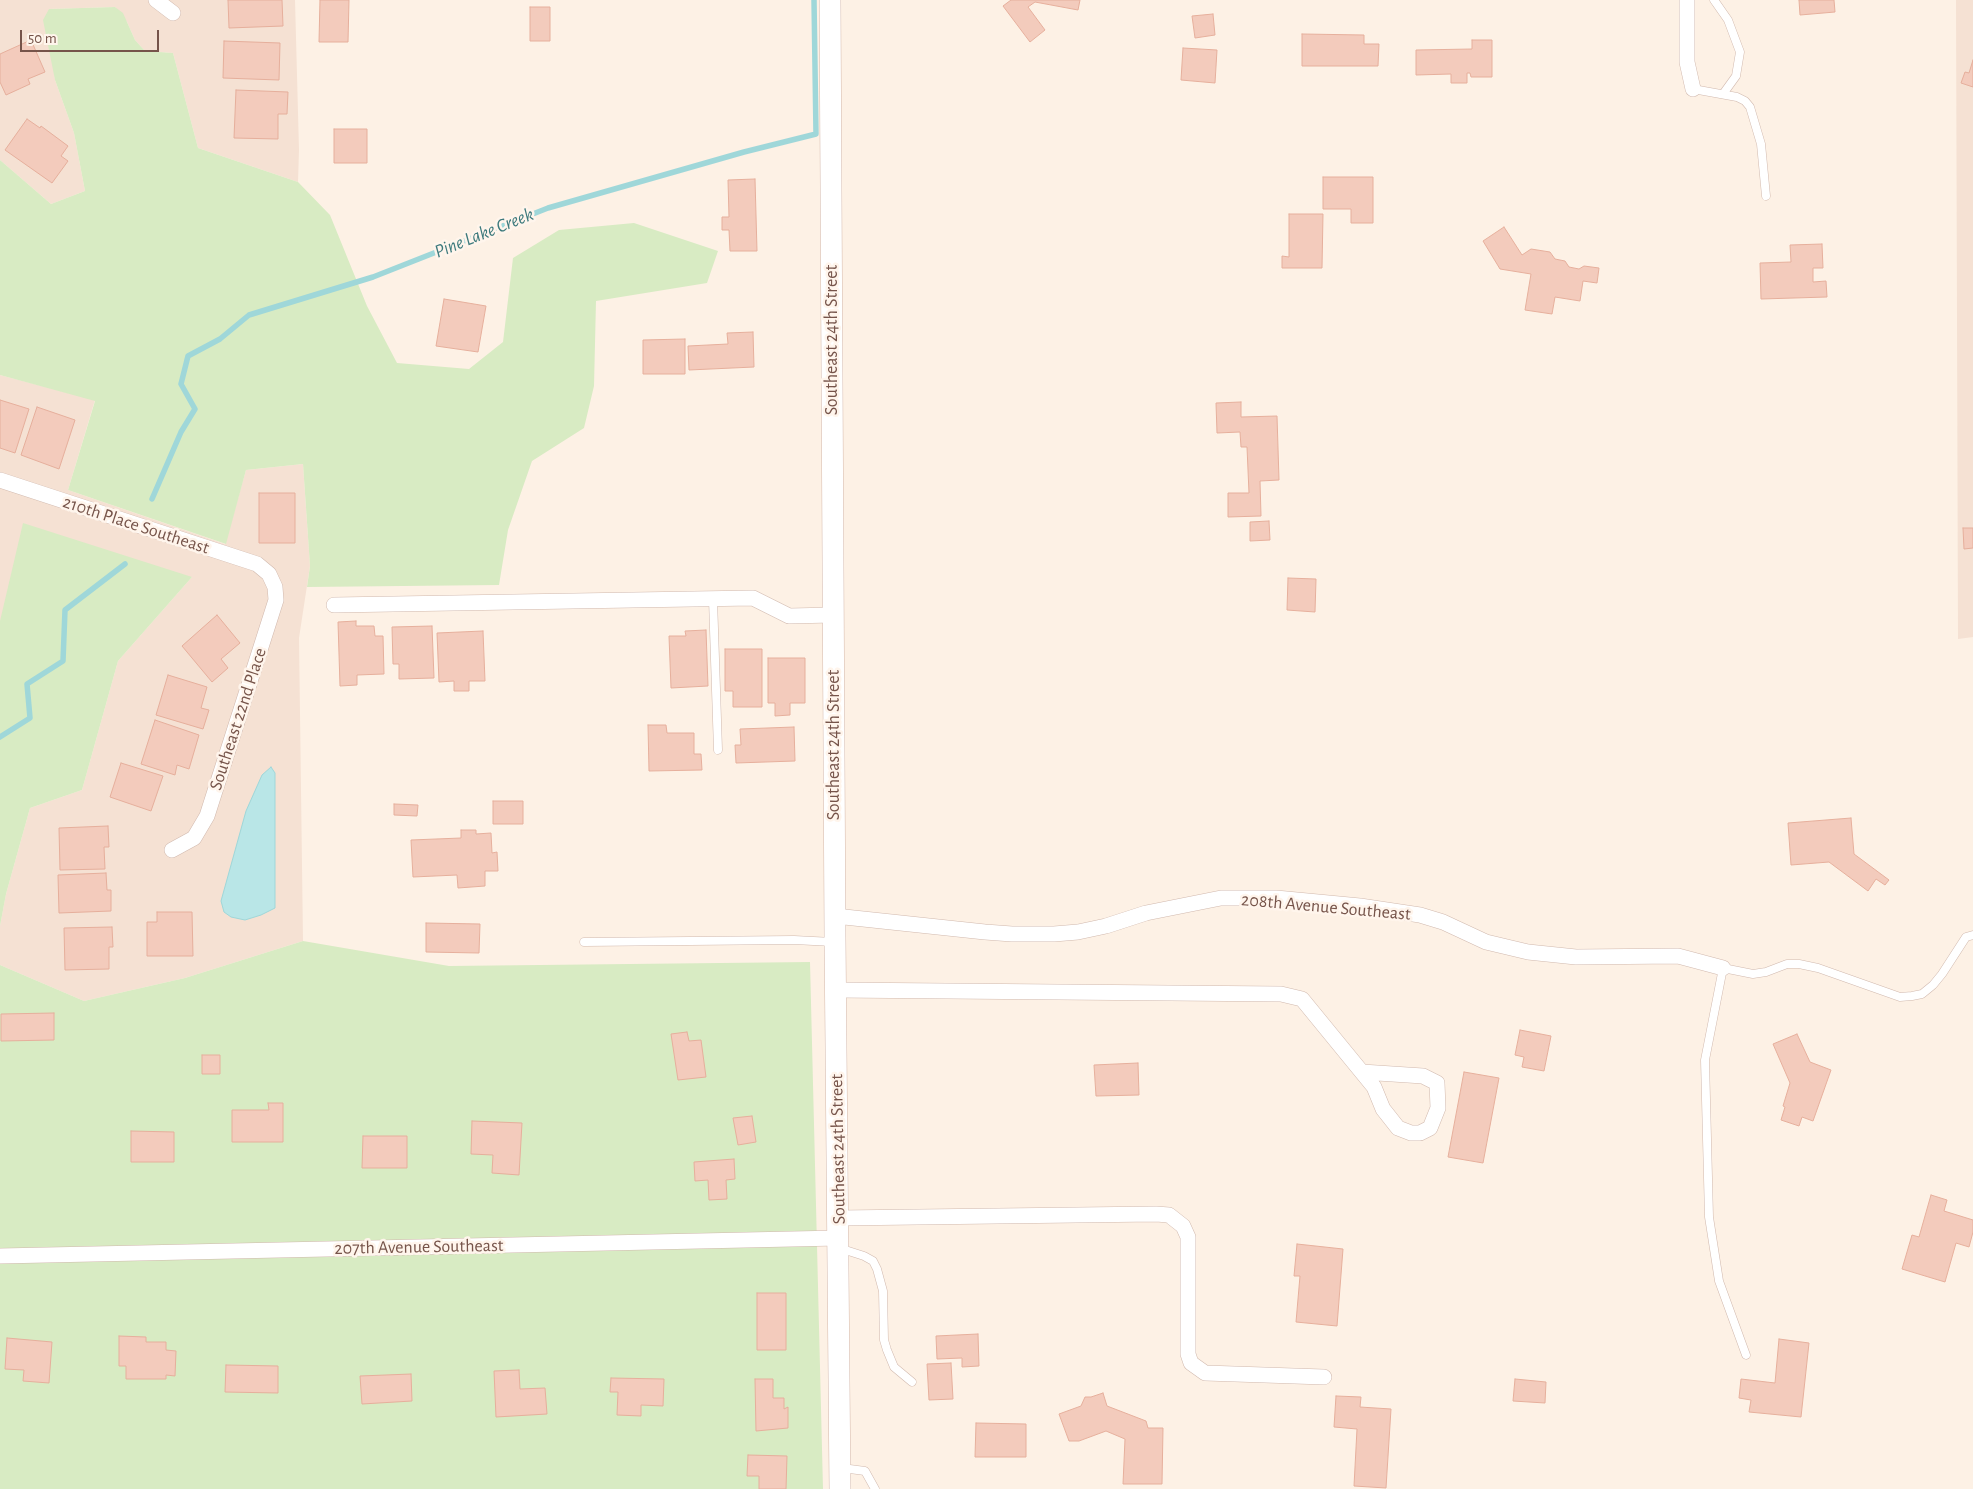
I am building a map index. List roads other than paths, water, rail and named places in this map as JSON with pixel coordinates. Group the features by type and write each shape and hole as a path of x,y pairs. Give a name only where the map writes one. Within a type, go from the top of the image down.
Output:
{"street":[{"path":"156,0 173,13"},
{"name":"Southeast 24th Street","path":"830,0 840,1479"},
{"path":"1687,0 1686,62 1693,89"},
{"name":"210th Place Southeast","path":"0,480 257,564 270,574"},
{"name":"Southeast 22nd Place","path":"172,850 194,838 207,816 276,600 275,587 270,574"},
{"path":"334,606 753,598 789,616 833,615"},
{"name":"208th Avenue Southeast","path":"835,916 985,932 1054,934 1078,932 1106,926 1146,913 1213,900 1276,898 1360,906 1420,915 1443,922 1486,942 1528,952 1576,957 1678,956 1723,968"},
{"path":"836,990 1281,994 1302,999 1374,1087 1383,1109 1398,1128 1420,1133 1430,1128 1438,1108 1439,1091 1437,1083 1422,1076 1362,1072"},
{"name":"207th Avenue Southeast","path":"0,1256 839,1235 1156,1214 1169,1215 1183,1226 1188,1237 1188,1354 1191,1364 1205,1373 1324,1377"}],"lane":[{"path":"1714,0 1728,20 1740,52 1736,76 1724,94"},
{"path":"1693,89 1737,97 1745,101 1750,107 1761,144 1766,196"},
{"path":"713,599 718,750"},
{"path":"1746,1355 1719,1281 1709,1217 1706,1060 1723,968 1753,974 1766,972 1786,964 1800,964 1818,968 1900,997 1912,996 1922,994 1933,985 1966,937 1973,935"},
{"path":"584,942 794,940 835,942"},
{"path":"839,1235 873,1261 877,1269 883,1291 884,1340 887,1350 894,1367 912,1382"},
{"path":"840,1479 866,1471 875,1489"}],"water":[{"path":"271,767 275,773 275,908 245,920 231,917 224,912 221,901 246,811 262,775"}],"waterway":[{"name":"Pine Lake Creek","path":"152,499 181,432 195,409 181,384 188,356 220,339 249,315 373,277 548,208 744,152 816,134 814,0"},
{"name":"Pine Lake Creek","path":"0,737 30,718 27,684 63,661 65,610 125,564"}]}
